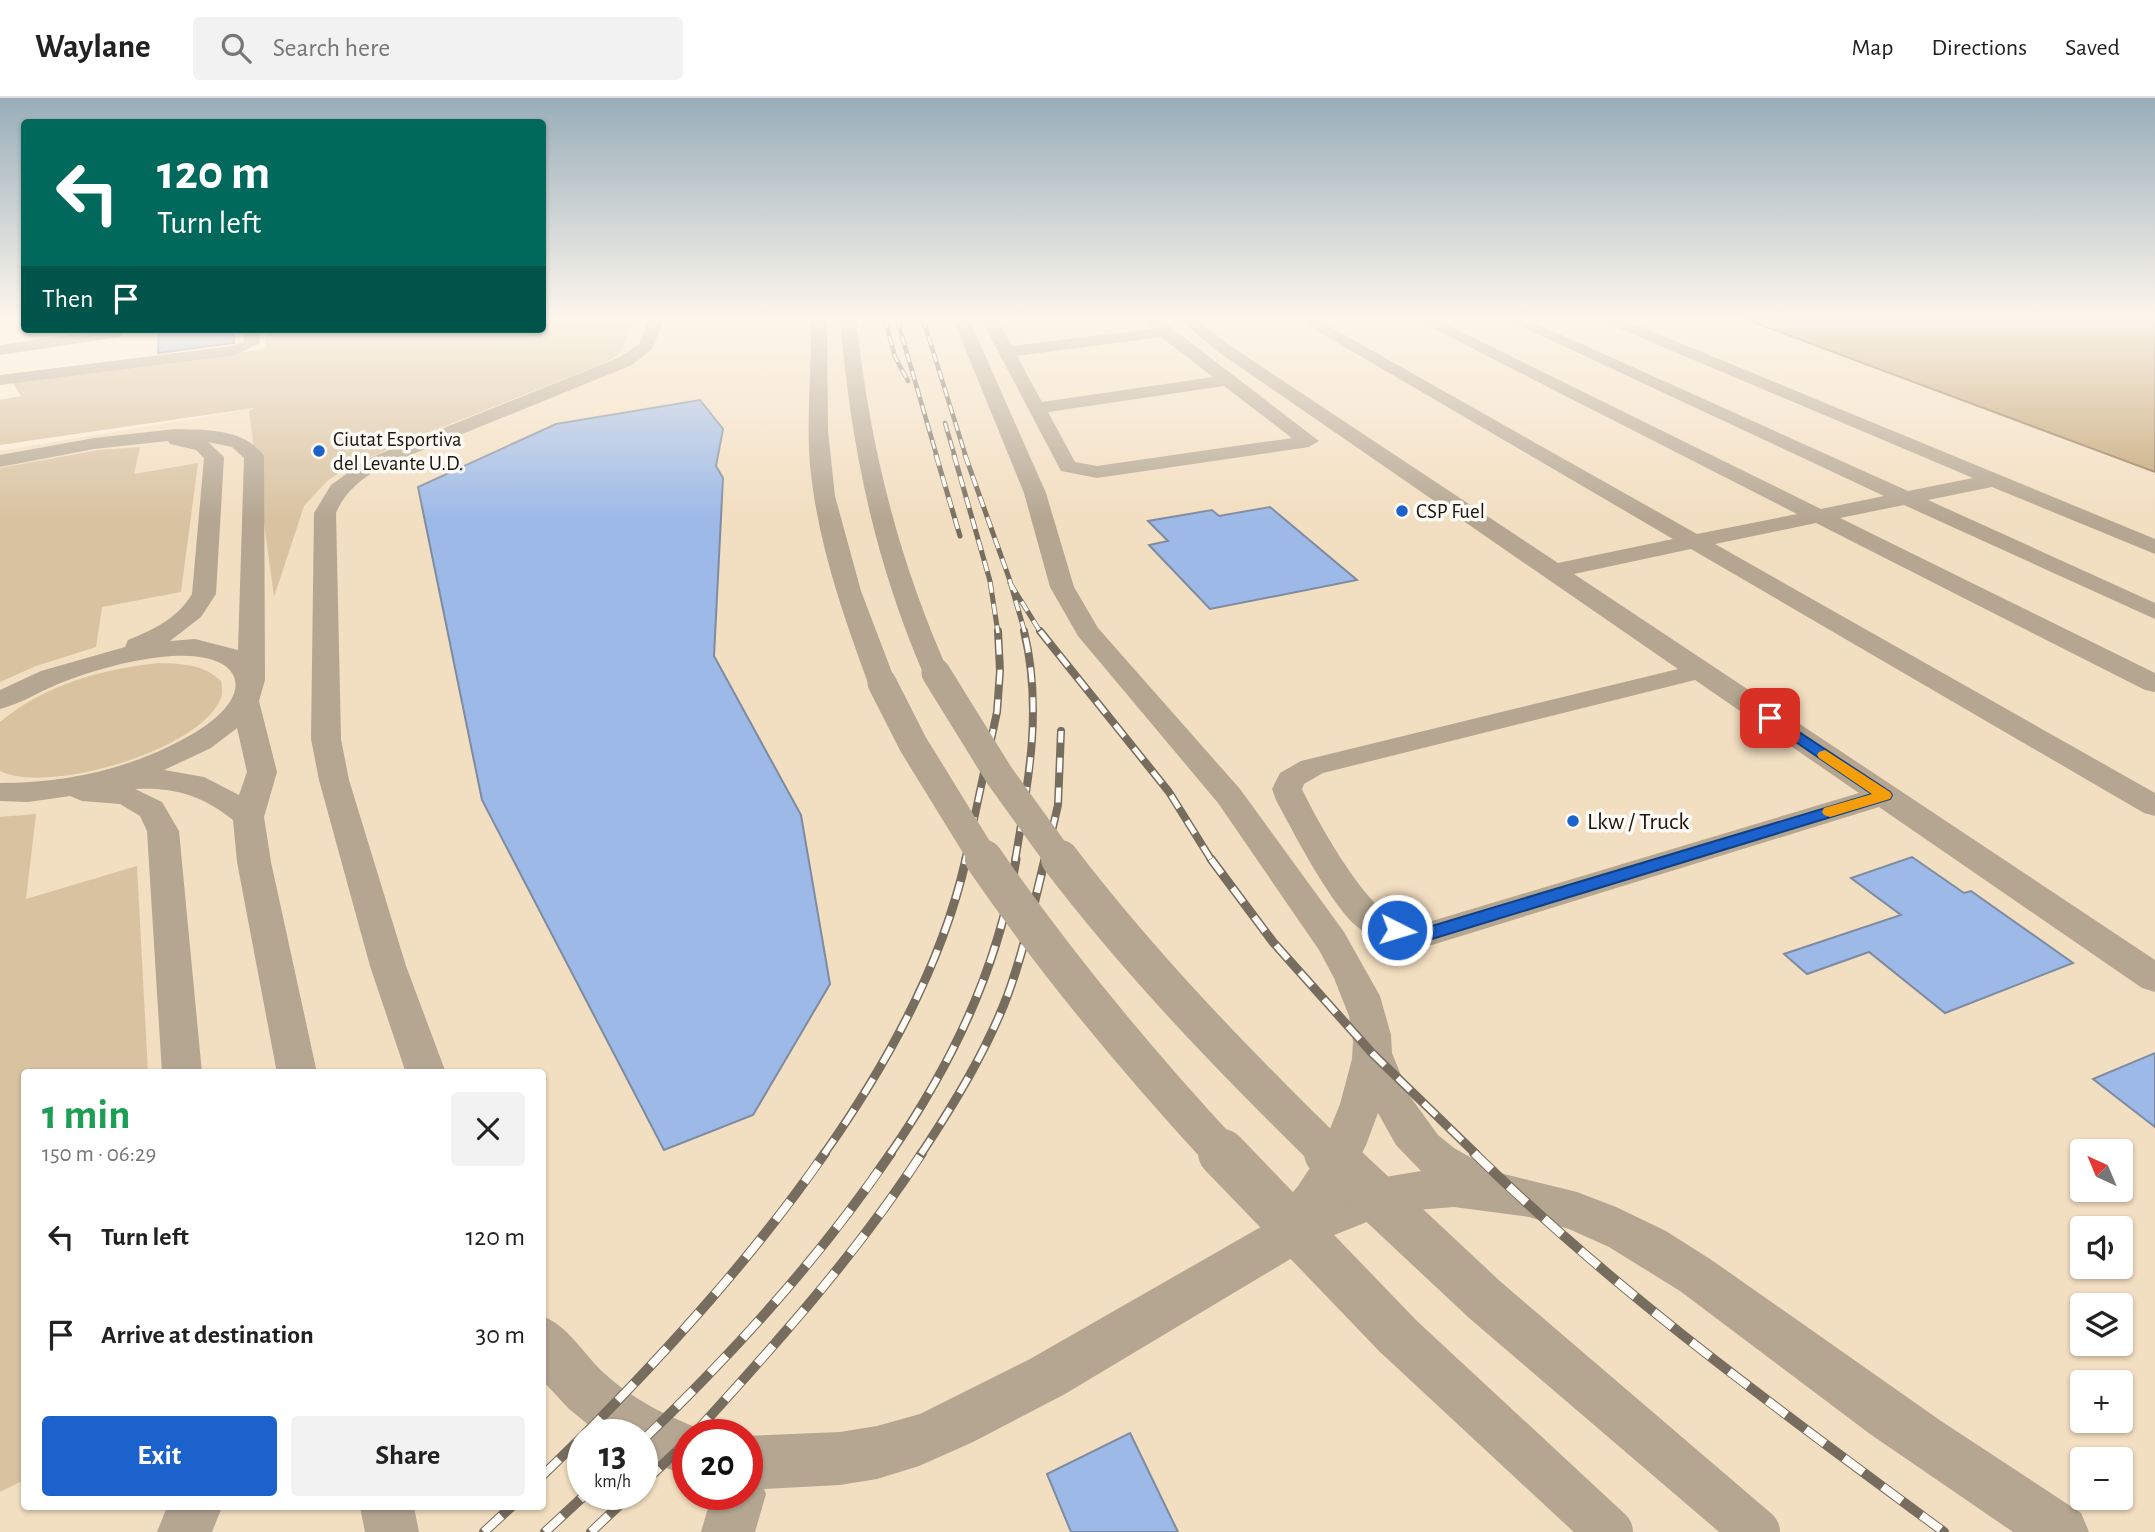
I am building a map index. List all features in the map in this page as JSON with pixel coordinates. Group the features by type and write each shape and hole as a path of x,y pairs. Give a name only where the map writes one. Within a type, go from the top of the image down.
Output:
{"street":[{"path":"425,1069 388,966 334,780 326,739 325,513 334,494 350,478 374,463 564,386"},
{"path":"820,386 818,431 825,489 852,603 882,683 925,768 958,821 1073,981 1150,1074 1247,1181 1364,1304 1501,1436 1609,1532"},
{"path":"854,386 885,541 910,615 936,673 962,720 1039,834 1119,935 1250,1076 1329,1155 1526,1338 1756,1532"},
{"path":"989,386 1035,493 1047,544 1073,610 1087,631 1228,795 1317,918 1341,957 1368,1017 1373,1038 1372,1053 1355,1123 1342,1156 1305,1212 1278,1240"},
{"path":"1024,386 1064,463 1080,471 1097,472 1309,440 1235,386"},
{"path":"1035,408 1186,386"},
{"path":"1279,386 2155,978"},
{"path":"1421,386 2155,806"},
{"path":"1558,386 2155,684"},
{"path":"1660,386 2155,612"},
{"path":"1769,386 2155,547"},
{"path":"0,461 148,436 187,434 228,438 252,450 254,456 248,690 226,722 193,745 149,766 99,782"},
{"path":"0,701 43,679 152,640 188,616 199,605 204,594 214,457 203,446 169,439 75,448"},
{"path":"1553,571 1994,480"},
{"path":"86,663 127,653 200,649 227,654 244,665 262,772 248,817 254,862 296,1069"},
{"path":"1701,671 1312,767 1291,779 1287,789 1358,908 1383,926 1414,933 1432,933 1884,795"},
{"path":"46,791 99,782 178,779 204,786 226,797 248,817"},
{"path":"0,792 102,793 130,797 148,804 159,816 163,831 182,1069"},
{"path":"1372,1053 1396,1113 1421,1147 1442,1165 1488,1190"},
{"path":"763,1463 842,1459 895,1448 944,1430 1031,1386 1278,1240 1362,1203 1402,1192 1438,1188 1488,1190 1559,1206 1631,1236 1685,1268 1917,1435 2062,1532"},
{"path":"546,1345 557,1361 609,1411 672,1443"},
{"path":"184,1532 194,1510"},
{"path":"388,1510 392,1532"},
{"path":"728,1532 734,1510"}],"shaded area":[{"path":"15,386 546,386 358,462 328,480 304,506 274,597 249,411 254,408 0,445 0,400 21,396"},
{"path":"259,386 1924,386 2155,472 2155,1532 0,1532 0,451 256,408"},
{"path":"1924,386 2155,386 2155,472"},
{"path":"140,447 134,474 198,463 181,592 102,607 96,647 36,666 0,682 0,468 99,450"},
{"path":"159,663 200,668 221,681 221,698 208,717 185,735 121,763 86,772 52,777 22,777 0,771 0,722 18,709 75,680 117,669"},
{"path":"36,814 26,899 137,866 148,1069 21,1069 21,1482 0,1492 0,817"}],"building":[{"path":"700,400 723,429 716,466 723,478 714,656 801,815 830,984 753,1115 664,1150 482,800 418,487 556,424"},
{"path":"1270,507 1357,580 1210,609 1149,545 1168,541 1148,521 1212,510 1219,516"},
{"path":"1912,857 1964,893 1971,891 2073,963 1945,1013 1869,952 1807,974 1784,954 1901,915 1851,878"},
{"path":"2155,1053 2155,1127 2093,1079"},
{"path":"1130,1433 1178,1532 1071,1532 1047,1474"}],"railway":[{"path":"916,386 937,457"},
{"path":"944,386 966,457"},
{"path":"945,423 955,457"},
{"path":"936,455 960,536"},
{"path":"954,455 990,581 998,633"},
{"path":"965,455 1011,584"},
{"path":"1011,584 1041,633"},
{"path":"1011,584 1025,633"},
{"path":"965,861 997,712 1000,671 998,631"},
{"path":"1015,861 1029,775 1033,718 1030,660 1024,631"},
{"path":"1040,631 1169,792 1212,861"},
{"path":"1045,861 1058,805 1061,731"},
{"path":"824,1154 890,1050 927,976 956,898 966,859"},
{"path":"890,1154 933,1086 970,1014 998,938 1016,859"},
{"path":"921,1154 969,1076 1000,1015 1019,961 1045,859"},
{"path":"1211,859 1273,942 1372,1053 1476,1154"},
{"path":"600,1419 649,1368 741,1264 825,1153"},
{"path":"658,1425 742,1339 805,1267 891,1153"},
{"path":"707,1419 842,1263 897,1191 922,1153"},
{"path":"1474,1153 1585,1255 1643,1303 1762,1397 1944,1532"},
{"path":"546,1472 567,1452"},
{"path":"658,1469 672,1456"},
{"path":"484,1532 508,1510"},
{"path":"545,1532 569,1510"},
{"path":"591,1532 614,1510"}],"slow traffic":[{"path":"1825,755 1884,795 1830,812"}],"place":[{"name":"Ciutat Esportiva del Levante U.D.","path":"319,451"},
{"name":"CSP Fuel","path":"1402,511"},
{"name":"Lkw / Truck","path":"1573,821"}],"route":[{"path":"1397,930 1432,933 1884,795 1770,718"}]}
